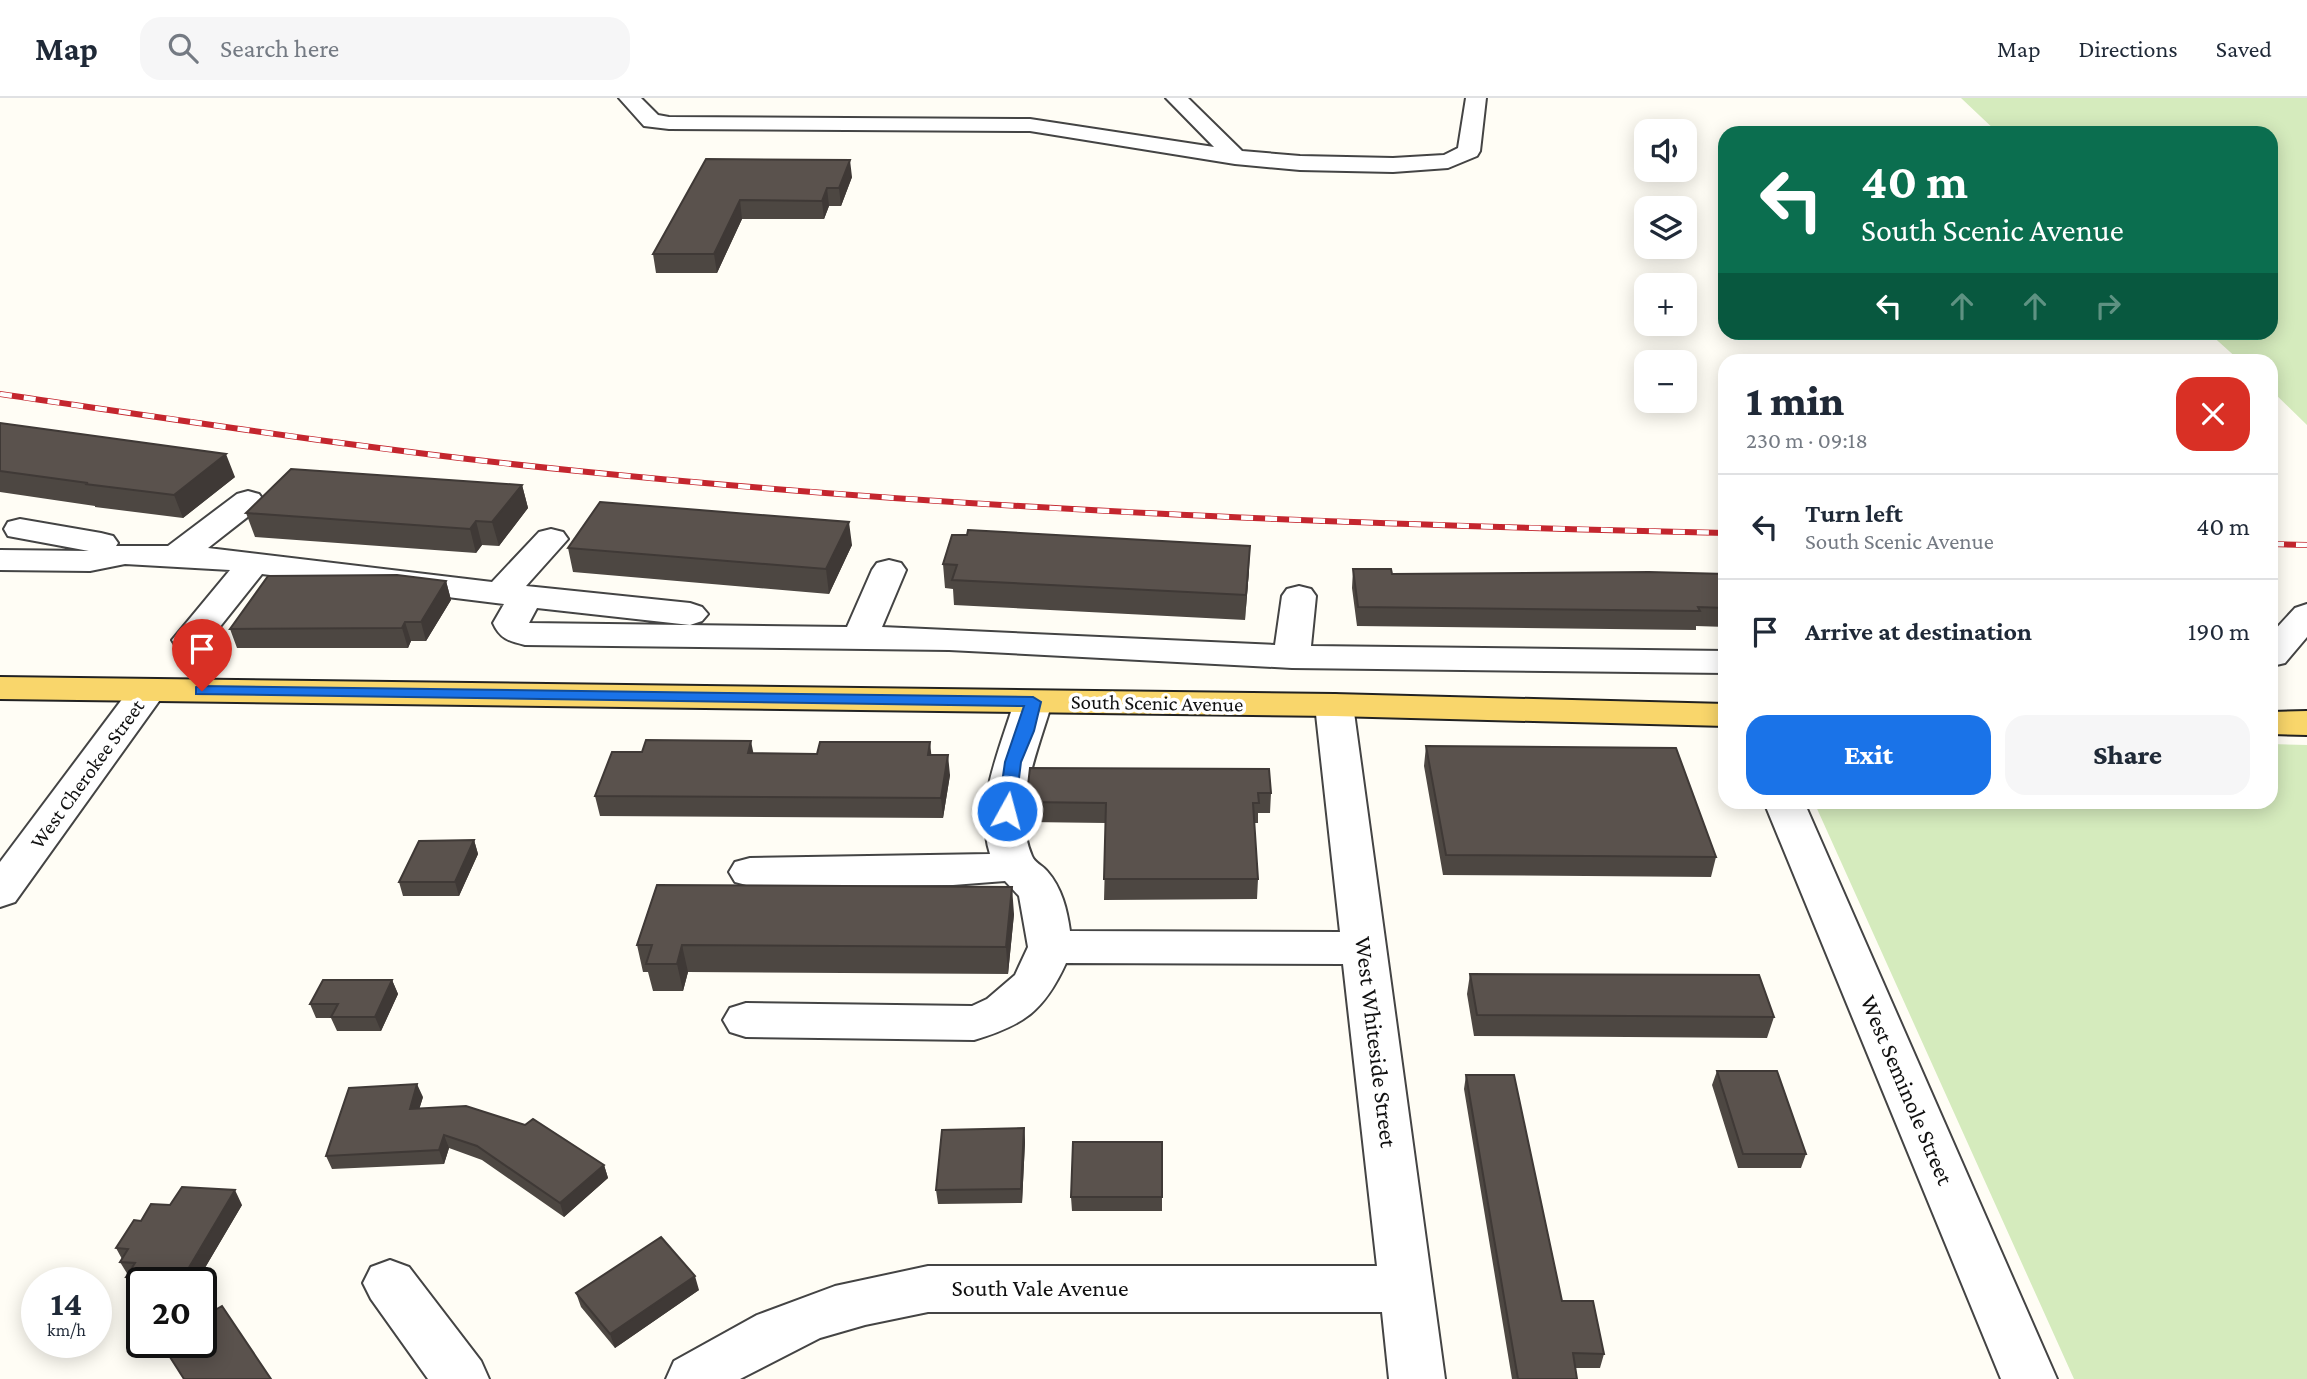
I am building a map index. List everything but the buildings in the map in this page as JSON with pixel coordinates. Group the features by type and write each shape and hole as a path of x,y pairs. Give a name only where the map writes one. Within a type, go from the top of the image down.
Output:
{"main road":[{"name":"South Scenic Avenue","path":"0,688 1334,705 1718,715"},
{"path":"2278,723 2307,723"}],"street":[{"path":"629,98 652,121 669,123 1030,125 1235,158 1393,165 1448,161 1469,151 1476,98"},
{"path":"1176,98 1212,131 1235,158"},
{"path":"177,555 248,501"},
{"path":"7,533 93,541 125,554"},
{"path":"551,539 513,594 511,623 514,630 526,634 860,638 1292,657 1718,662"},
{"path":"0,560 90,561 125,554 177,555 513,594"},
{"path":"190,640 254,563"},
{"path":"860,638 889,570"},
{"path":"1292,657 1299,596"},
{"path":"2278,648 2307,615"},
{"name":"West Cherokee Street","path":"0,892 148,690"},
{"path":"746,1020 974,1023 1000,1015 1022,999 1039,978 1050,947 1044,904 1031,880 1014,866 1004,835 1013,762 1026,731 1033,702"},
{"name":"West Whiteside Street","path":"1334,705 1418,1379"},
{"name":"West Seminole Street","path":"1787,809 2029,1379"},
{"path":"750,872 953,871 1014,866"},
{"path":"1050,947 1364,948"},
{"path":"390,1283 461,1379"},
{"name":"South Vale Avenue","path":"694,1379 747,1345 816,1314 890,1295 928,1289 1407,1289"}],"green space":[{"path":"1961,98 2307,98 2307,425 2278,397 2278,354 2232,354 2217,340 2278,340 2278,126 1991,126"},
{"path":"2278,744 2307,745 2307,1379 2074,1379 1817,809 2278,809"}],"railway":[{"path":"0,394 433,455 578,471 865,496 1295,520 1718,533"},
{"path":"2278,544 2307,545"}],"route":[{"path":"202,691 1033,702 1026,731 1013,762 1007,811"}]}
